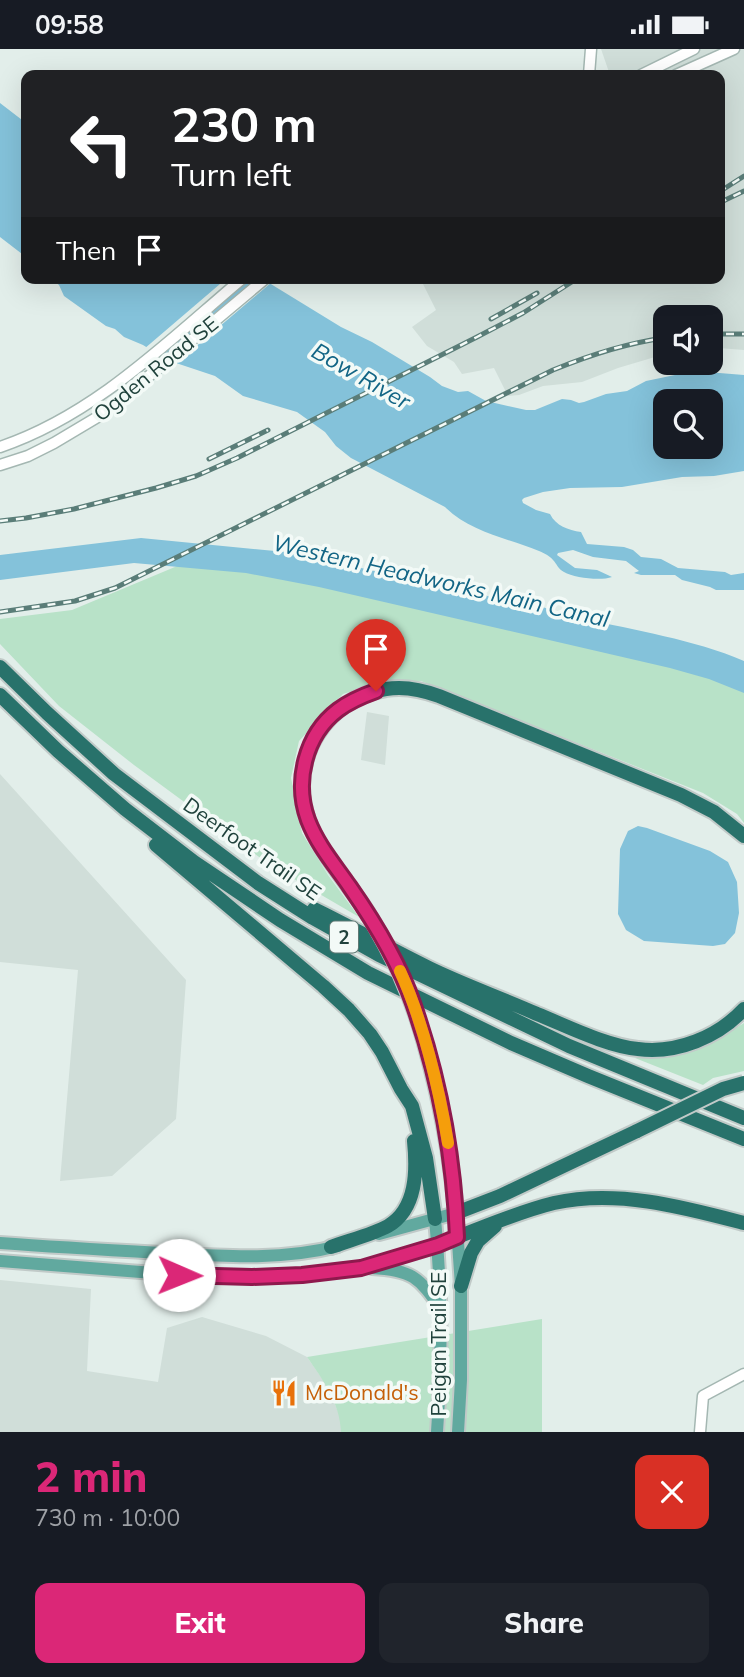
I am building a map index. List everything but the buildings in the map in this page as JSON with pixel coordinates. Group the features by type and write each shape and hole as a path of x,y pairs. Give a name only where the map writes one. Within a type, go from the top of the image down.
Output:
{"highway":[{"name":"Deerfoot Trail SE","path":"0,667 114,774 258,883 335,931 391,961 569,1046 744,1118"},
{"path":"744,836 714,812 681,795 427,692 388,688 362,696 336,712 317,734 304,762 303,800 316,838 367,912 394,958 413,1003 438,1089 453,1172 456,1213 500,1196 723,1089 744,1083"},
{"name":"Deerfoot Trail SE","path":"0,695 58,751 125,809 194,862 235,891 368,973 511,1043 744,1139"},
{"path":"125,809 155,844 323,986 370,1034 412,1106 431,1187 435,1219"},
{"path":"258,883 430,968 573,1029 637,1049 663,1049 691,1044 724,1027 744,1009"},
{"path":"331,1247 389,1225 403,1212 410,1198 416,1161 414,1137 401,1089"},
{"path":"457,1237 554,1203 604,1198 635,1199 744,1223"},
{"path":"461,1286 471,1253 478,1241 501,1220"}],"main road":[{"path":"0,1243 222,1256 277,1255 331,1247 456,1213"},
{"name":"Peigan Trail SE","path":"456,1213 461,1286 458,1432"},
{"name":"Peigan Trail SE","path":"435,1219 441,1309 437,1432"},
{"path":"361,1268 457,1237"},
{"path":"0,1261 179,1275 252,1277 302,1275 361,1268 393,1269 414,1277 424,1285 441,1309"},
{"path":"440,1391 445,1406 445,1432"}],"street":[{"path":"589,70 591,49"},
{"path":"651,70 694,49"},
{"path":"688,70 734,49"},
{"name":"Ogden Road SE","path":"0,447 43,430 77,411 129,375 236,284"},
{"name":"Ogden Road SE","path":"0,465 28,456 87,425 123,399 259,284"},
{"path":"701,1432 703,1396 744,1374"}],"shaded area":[{"path":"601,49 744,49 744,350 723,348 723,305 653,305 653,358 582,382 543,386 508,396 494,368 462,374 454,362 427,346 412,327 436,310 423,284 725,284 725,70 608,70"},
{"path":"367,712 389,716 385,765 361,760"},
{"path":"0,774 186,980 176,1119 112,1176 60,1181 78,970 0,962"},
{"path":"0,1280 91,1289 87,1371 158,1382 167,1328 202,1317 266,1336 307,1357 328,1387 341,1419 341,1432 0,1432"}],"green space":[{"path":"194,559 308,576 744,685 744,823 737,814 703,793 421,681 380,682 343,694 299,741 291,778 302,833 359,917 270,865 134,765 59,706 0,644 0,619 72,610"},
{"path":"744,1023 744,1071 713,1078 703,1085 635,1058 692,1049"},
{"path":"542,1319 542,1432 341,1432 334,1402 307,1357"}],"water":[{"path":"0,103 21,119 21,253 0,237"},
{"name":"Bow River","path":"58,284 271,284 442,386 458,392 468,391 486,401 526,410 535,410 562,399 584,402 606,394 627,391 646,381 675,375 744,375 744,471 682,477 622,487 570,488 543,492 522,500 536,510 550,514 563,527 581,532 587,544 624,547 641,557 661,559 678,568 725,572 731,575 744,573 744,590 716,590 682,580 675,575 641,575 634,573 639,571 626,561 593,557 573,550 557,555 575,568 597,570 612,577 595,579 568,574 545,554 466,523 445,507 351,458 336,446 325,432 297,412 243,396 215,376 167,360 106,326 64,296"},
{"path":"141,538 296,553 448,588 459,583 472,583 479,587 481,593 492,598 521,605 525,602 725,653 744,661 744,693 670,668 319,587 246,573 134,563 0,580 0,555"},
{"path":"638,826 710,851 728,862 737,882 739,913 735,933 725,944 713,946 644,941 626,930 618,914 620,849 628,831"}],"pier":[{"path":"220,284 244,284 157,358 144,349"},
{"path":"250,284 270,284 173,366 161,360"}],"railway":[{"path":"725,188 744,176"},
{"path":"725,200 744,191"},
{"path":"0,521 74,509 196,476 477,337 523,313 569,284"},
{"path":"491,319 537,293"},
{"path":"723,334 744,334"},
{"path":"0,612 75,601 115,588 553,370 608,350 653,340"},
{"path":"209,459 268,430"}],"slow traffic":[{"path":"400,971 413,1003 438,1089 448,1143"}],"place":[{"name":"McDonald's","path":"284,1393"}],"route":[{"path":"179,1275 252,1277 302,1275 361,1268 457,1237 453,1172 438,1089 413,1003 394,958 377,929 316,838 303,800 304,762 317,734 336,712 376,691"}],"water label":[{"name":"Western Headworks Main Canal","path":"441,581"}]}
